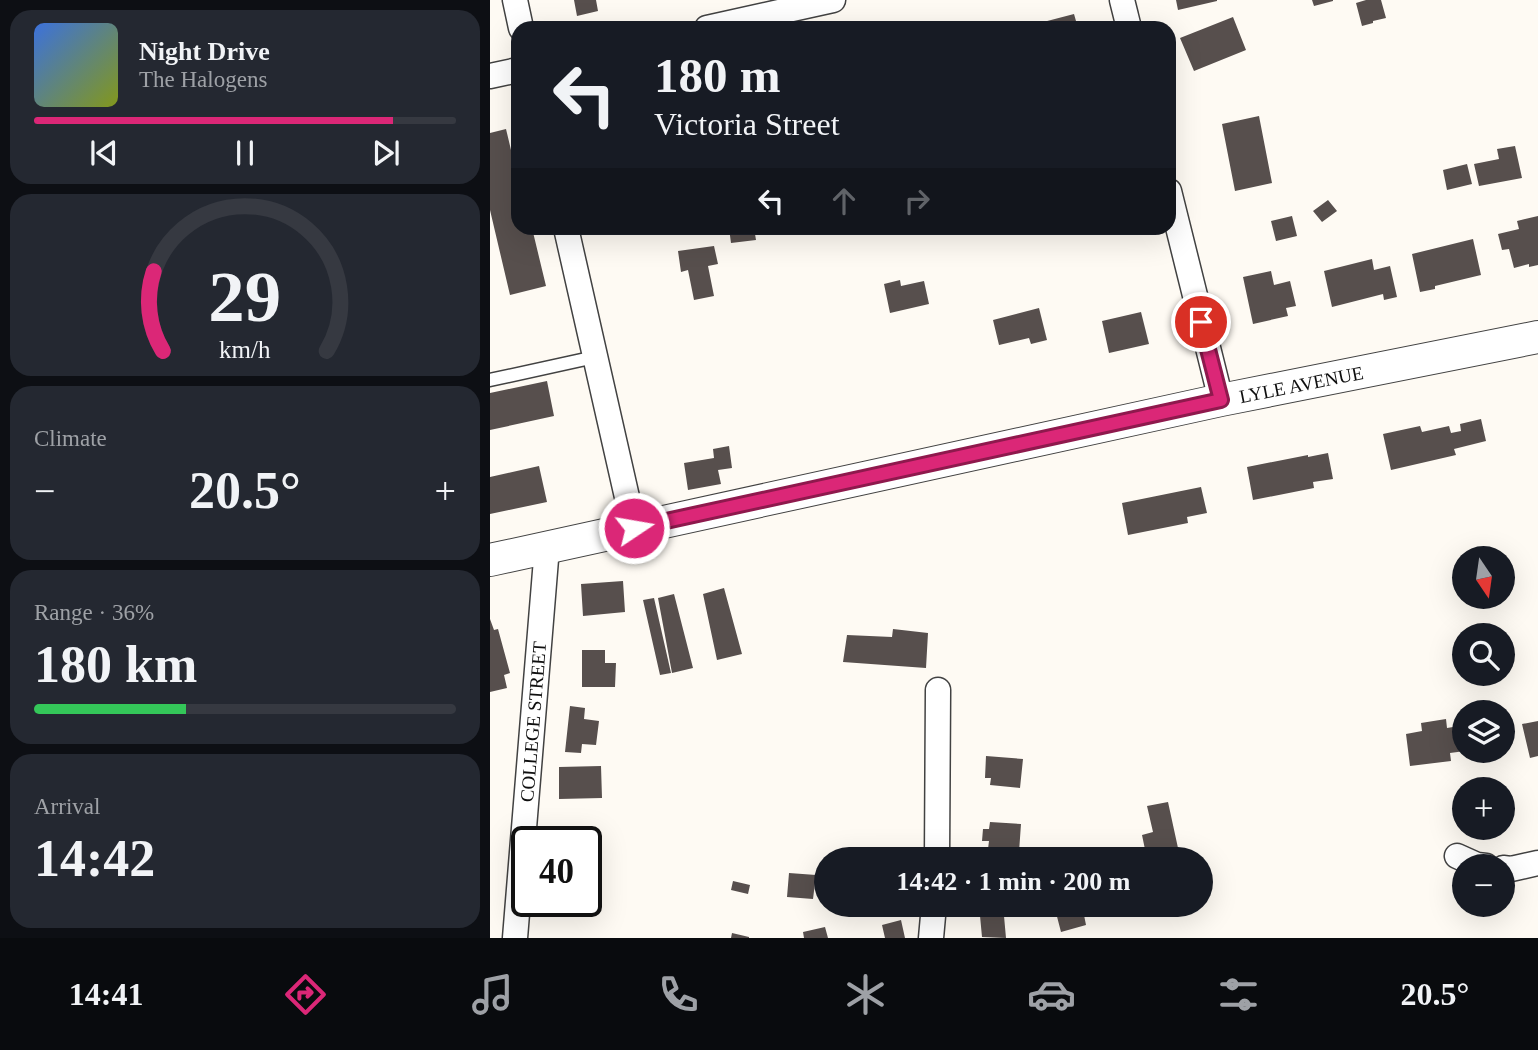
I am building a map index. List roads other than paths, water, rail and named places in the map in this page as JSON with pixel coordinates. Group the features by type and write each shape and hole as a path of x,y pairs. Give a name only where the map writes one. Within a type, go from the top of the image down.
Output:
{"street":[{"path":"515,0 520,21"},
{"path":"738,21 833,0"},
{"path":"1122,0 1127,21"},
{"path":"490,76 511,72"},
{"path":"1176,219 1221,400"},
{"path":"568,235 634,528"},
{"name":"LYLE AVENUE","path":"490,560 1221,400 1538,337"},
{"name":"COLLEGE STREET","path":"515,938 547,547"},
{"path":"937,847 938,690"},
{"path":"1515,868 1538,863"},
{"path":"931,938 933,917"}],"lane":[{"path":"490,380 595,357"}]}
